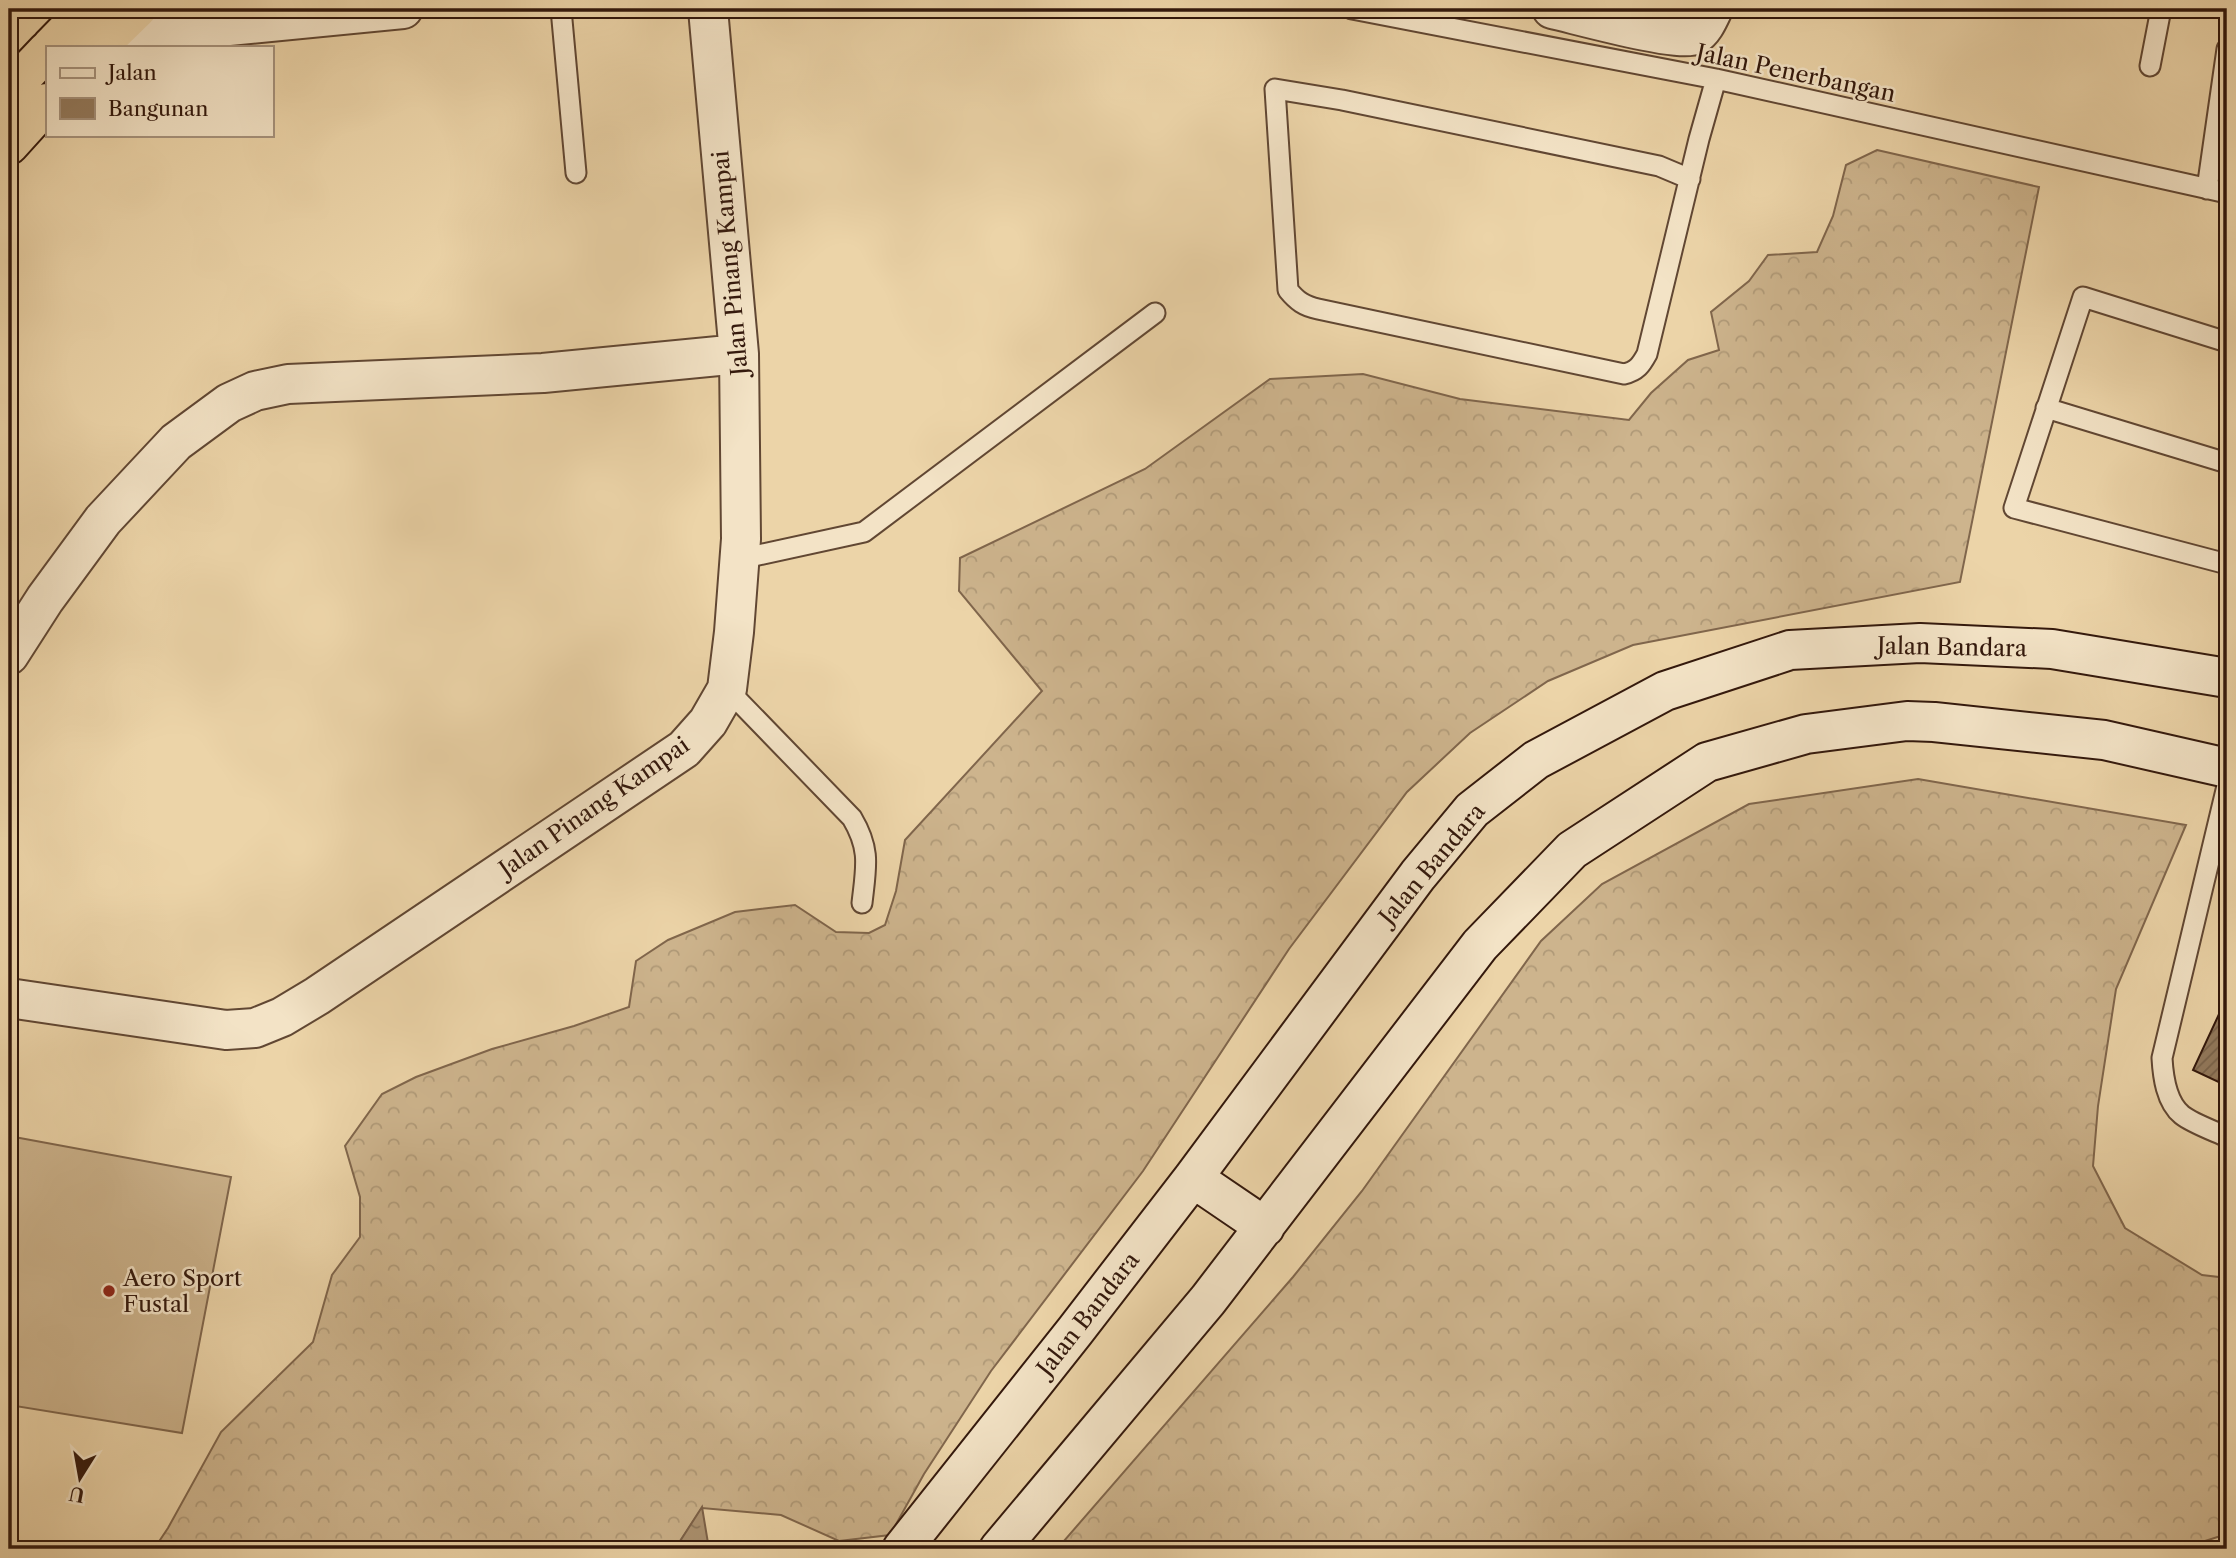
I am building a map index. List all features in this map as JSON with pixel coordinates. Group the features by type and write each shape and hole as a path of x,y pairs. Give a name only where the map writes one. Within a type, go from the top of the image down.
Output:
{"highway":[{"path":"53,46 136,9"},
{"path":"9,91 46,52"},
{"path":"9,145 46,104"}],"street":[{"path":"93,28 403,9"},
{"name":"Jalan Pinang Kampai","path":"9,998 226,1030 255,1028 282,1017 317,996 684,749 708,722 727,689 740,559 739,354 708,9"},
{"path":"1552,9 1664,34 1685,36 1694,35 1703,27 1713,9"},
{"path":"9,655 45,599 103,520 176,442 229,402 255,391 288,384 543,373 739,354"},
{"name":"Jalan Bandara","path":"902,1549 1193,1178 1418,875 1472,810 1536,760 1665,691 1790,650 1920,643 2052,649 2227,678"},
{"path":"999,1549 1208,1300 1479,945 1572,850 1707,762 1806,734 1907,721 2104,740 2227,768"},
{"path":"1193,1178 1265,1227"}],"lane":[{"path":"561,9 576,173"},
{"name":"Jalan Penerbangan","path":"1352,9 1716,79 2227,193"},
{"path":"2150,66 2161,9"},
{"path":"2207,189 2224,97 2227,49"},
{"path":"1690,179 1659,166 1342,100 1275,89 1288,290 1305,306 1624,374 1639,367 1647,354 1716,79"},
{"path":"2227,342 2083,298 2014,508 2227,564"},
{"path":"740,559 864,531 1155,313"},
{"path":"2046,408 2227,463"},
{"path":"727,689 852,818 863,836 867,862 862,903"},
{"path":"2227,786 2162,1058 2167,1089 2172,1102 2182,1115 2227,1137"}],"green space":[{"path":"1877,150 2039,187 1960,582 1633,645 1548,681 1470,733 1407,792 1289,949 1143,1171 991,1371 924,1474 890,1535 839,1541 781,1515 702,1508 675,1549 154,1549 221,1432 313,1342 332,1275 360,1237 360,1197 345,1146 382,1094 416,1077 492,1049 629,1007 636,961 668,940 735,912 795,905 836,932 869,933 885,925 896,891 905,840 1042,691 959,591 960,558 1145,469 1270,379 1363,374 1460,399 1629,420 1651,393 1688,360 1719,350 1711,312 1749,281 1768,255 1817,252 1833,216 1846,165"},
{"path":"1918,779 2186,825 2116,989 2098,1106 2093,1166 2125,1228 2202,1275 2227,1278 2227,1534 2180,1549 1057,1549 1293,1277 1362,1191 1541,941 1602,884 1749,804"},
{"name":"Aero Sport Fustal","path":"9,1136 231,1177 182,1433 9,1405"}],"water":[{"path":"702,1507 709,1549 675,1549"}],"building":[{"path":"2227,997 2227,1086 2193,1070"}],"place":[{"name":"Aero Sport Fustal","path":"109,1291"}]}
